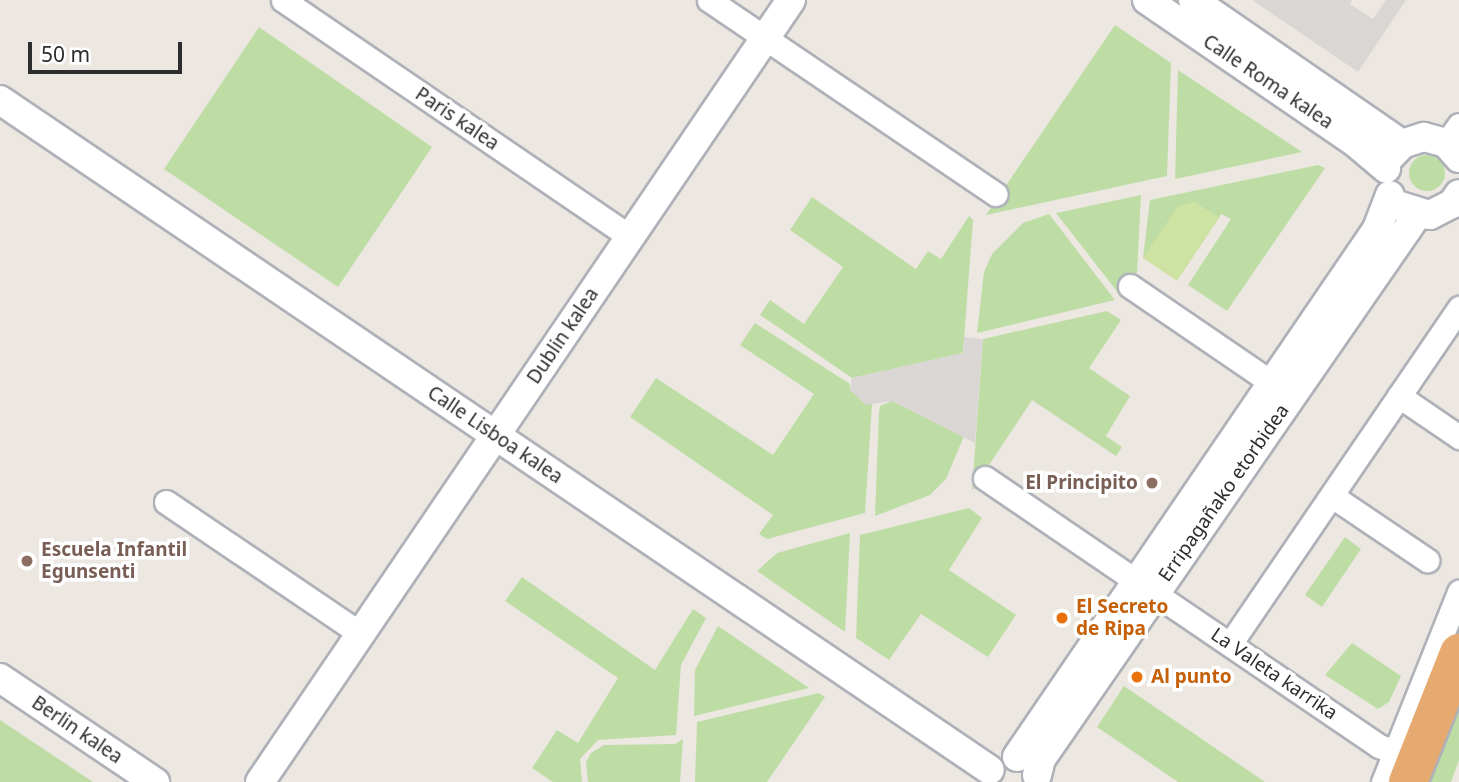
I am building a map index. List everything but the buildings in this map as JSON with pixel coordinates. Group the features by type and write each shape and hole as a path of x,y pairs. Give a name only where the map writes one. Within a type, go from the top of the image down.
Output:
{"highway":[{"path":"1401,767 1459,653"}],"street":[{"name":"Paris kalea","path":"283,0 630,237"},
{"path":"709,0 995,194"},
{"name":"Dublin kalea","path":"260,782 791,0"},
{"name":"Calle Roma kalea","path":"1147,0 1357,144 1388,182 1444,209"},
{"name":"Calle Roma kalea","path":"1193,0 1402,144"},
{"name":"Calle Lisboa kalea","path":"0,100 495,435 988,776"},
{"path":"1402,144 1424,137 1455,142"},
{"name":"Erripagañako etorbidea","path":"1030,771 1272,383 1377,229 1388,182 1402,144"},
{"name":"Erripagañako etorbidea","path":"1145,587 1444,209"},
{"name":"Erripagañako etorbidea","path":"1130,286 1272,383"},
{"path":"1230,645 1459,309"},
{"path":"1399,396 1459,437"},
{"name":"Erripagañako etorbidea","path":"985,478 1145,587"},
{"path":"1332,496 1426,560"},
{"path":"166,502 361,634"},
{"name":"La Valeta karrika","path":"1145,587 1379,746 1401,767"},
{"path":"1384,782 1401,767 1459,592"},
{"name":"Berlin kalea","path":"0,678 155,782"},
{"path":"988,776 1001,759 1030,771"}],"green space":[{"path":"1115,25 1171,63 1167,176 986,215"},
{"path":"259,27 432,147 338,287 164,169"},
{"path":"1178,70 1302,152 1175,179"},
{"path":"1427,155 1440,160 1445,173 1440,186 1427,191 1414,186 1409,173 1414,160"},
{"path":"1318,165 1325,168 1227,311 1188,285 1231,219 1221,214 1219,218 1194,202 1143,258 1150,200"},
{"path":"1141,195 1137,272 1119,294 1056,213"},
{"path":"812,197 916,269 928,251 941,259 969,216 973,220 963,353 852,378 760,315 770,300 804,324 843,267 790,230"},
{"path":"1194,202 1219,218 1177,281 1143,258 1178,206"},
{"path":"1049,214 1115,300 977,333 984,272 992,254 1023,223"},
{"path":"1107,311 1121,320 1089,368 1130,396 1106,436 1122,447 1116,456 1032,400 972,491 983,339"},
{"path":"755,323 850,384 850,390 872,404 865,513 767,539 759,534 773,515 630,417 656,378 773,455 814,394 740,345"},
{"path":"892,401 964,436 946,479 930,495 875,516 879,412 880,406"},
{"path":"969,508 982,518 949,570 1016,615 988,657 921,614 889,660 856,638 860,535"},
{"path":"850,533 845,632 757,571 777,553"},
{"path":"1345,537 1361,549 1322,607 1305,595"},
{"path":"522,577 655,670 693,609 706,618 681,665 676,735 598,740 580,759 582,782 553,782 532,768 557,730 578,743 618,678 505,601"},
{"path":"718,626 809,688 694,716 695,670"},
{"path":"1352,643 1401,676 1389,702 1378,709 1325,675"},
{"path":"1459,679 1459,760 1451,782 1421,782"},
{"path":"1124,686 1265,782 1178,782 1097,727"},
{"path":"819,693 825,697 767,782 695,782 697,722"},
{"path":"0,720 93,782 0,782"},
{"path":"683,739 680,782 588,782 586,762 591,753 604,745 675,744"}],"shaded area":[{"path":"1252,0 1352,0 1350,4 1373,19 1386,0 1406,0 1358,72"},
{"path":"964,337 983,339 975,443 892,401 866,405 850,390 852,378 963,353"}],"place":[{"name":"El Principito","path":"1152,483"},
{"name":"Escuela Infantil Egunsenti","path":"27,561"},
{"name":"El Secreto de Ripa","path":"1062,618"},
{"name":"Al punto","path":"1137,677"}]}
